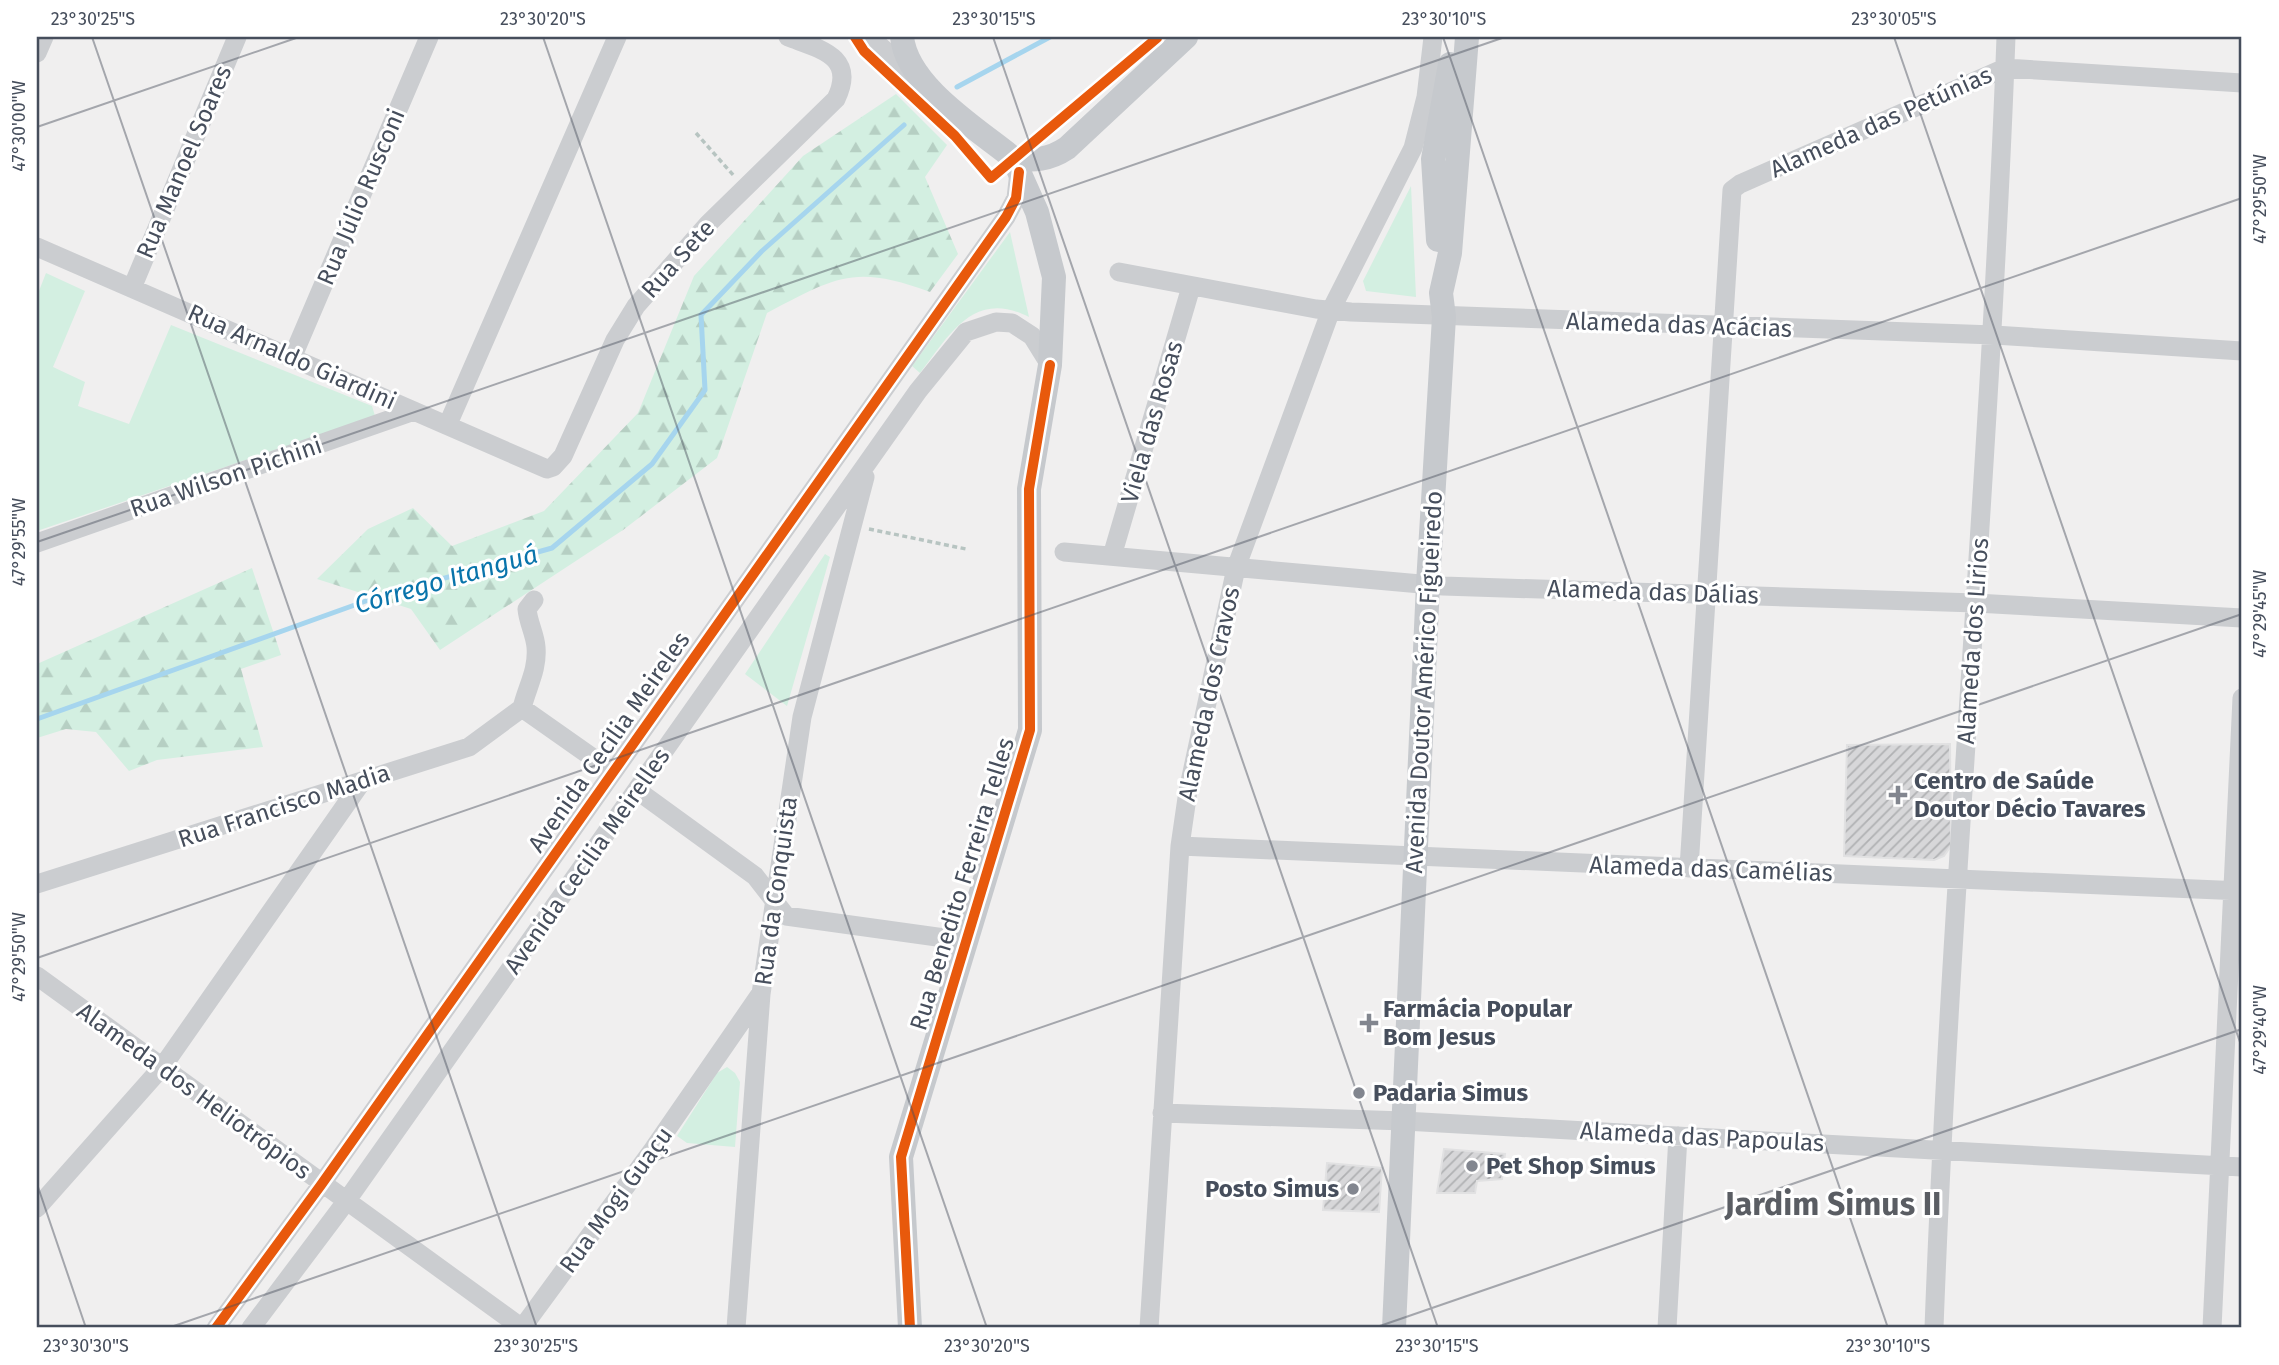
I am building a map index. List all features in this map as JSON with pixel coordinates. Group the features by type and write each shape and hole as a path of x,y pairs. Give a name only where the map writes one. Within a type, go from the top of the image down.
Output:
{"main road":[{"path":"902,37 906,58 935,95 1016,165 1042,159 1067,148 1186,37"},
{"path":"1441,293 1433,159 1452,37"},
{"name":"Avenida Doutor Américo Figueiredo","path":"1394,1328 1414,856 1444,317 1441,293 1450,253 1466,37"},
{"name":"Rua Benedito Ferreira Telles","path":"910,1328 901,1157 1030,730 1029,489 1050,365 1054,277 1037,212 1016,165"}],"street":[{"path":"37,53 44,37"},
{"name":"Rua Manoel Soares","path":"132,288 237,37"},
{"name":"Rua Júlio Rusconi","path":"292,358 429,37"},
{"path":"448,424 617,37"},
{"name":"Rua Sete","path":"547,469 554,467 563,456 615,340 636,306 708,224 836,99 842,87 842,73 832,55 788,37"},
{"path":"870,37 935,95"},
{"name":"Alameda dos Cravos","path":"1149,1328 1180,846 1188,791 1236,568 1331,310 1413,148 1426,97 1433,37"},
{"name":"Alameda dos Lirios","path":"1934,1328 1941,1150 1994,335 2006,37"},
{"name":"Alameda das Petúnias","path":"1723,326 1732,190 1740,184 2005,68 2242,83"},
{"name":"Avenida Cecília Meireles","path":"216,1328 321,1185 1006,217 1016,198 1016,165"},
{"name":"Rua Arnaldo Giardini","path":"37,247 547,469"},
{"name":"Alameda das Acácias","path":"1119,272 1331,310 1444,317 1994,335 2242,351"},
{"name":"Viela das Rosas","path":"1112,556 1192,287"},
{"name":"Avenida Cecilia Meirelles","path":"251,1328 345,1203 918,391 966,332 996,321 1012,323 1032,336 1050,365"},
{"path":"1689,868 1723,326"},
{"path":"895,374 918,391"},
{"name":"Rua Wilson Pichini","path":"37,543 414,411"},
{"name":"Rua da Conquista","path":"736,1328 761,994 802,717 850,526 869,462"},
{"name":"Alameda das Dálias","path":"1064,552 1428,584 1976,603 2242,618"},
{"path":"534,600 527,608 528,626 536,645 536,669 522,708 613,772"},
{"path":"2212,1328 2237,891 2242,698"},
{"name":"Rua Francisco Madia","path":"37,884 469,747 522,708"},
{"path":"37,1208 163,1066 361,783"},
{"path":"638,790 755,877 786,916 966,941"},
{"name":"Alameda das Camélias","path":"1180,846 2237,891"},
{"name":"Alameda dos Heliotrópios","path":"37,976 163,1066 345,1203 522,1328"},
{"name":"Rua Mogi Guaçu","path":"522,1328 761,994"},
{"path":"708,1070 732,1056 755,1056"},
{"name":"Alameda das Papoulas","path":"1162,1113 1404,1121 2242,1167"},
{"path":"1667,1328 1678,1136"}],"path":[{"path":"696,133 745,190"},
{"path":"850,526 966,549"}],"green space":[{"path":"896,94 947,145 925,177 958,254 930,292 882,278 846,278 829,283 767,313 717,458 623,530 440,650 411,609 317,579 368,529 413,508 452,546 544,511 638,413 694,276 803,156"},
{"path":"1411,186 1416,297 1366,291 1363,281"},
{"path":"1010,232 1029,317 1010,310 993,308 978,312 953,331 920,373 912,366"},
{"path":"46,273 85,291 53,367 85,382 78,406 129,424 171,325 372,406 375,416 37,531 37,296"},
{"path":"825,554 830,557 787,706 745,674"},
{"path":"252,568 281,655 241,669 263,747 157,760 129,771 96,732 66,729 37,738 37,664"},
{"path":"727,1067 735,1073 740,1082 735,1147 687,1143 677,1136 717,1073"}],"building":[{"name":"Centro de Saúde Doutor Décio Tavares","path":"1950,744 1951,846 1944,856 1934,860 1844,856 1847,745"},
{"name":"Pet Shop Simus","path":"1444,1149 1505,1154 1502,1179 1477,1181 1475,1193 1437,1193"},
{"name":"Posto Simus","path":"1327,1163 1382,1168 1379,1212 1323,1210"}],"waterway":[{"name":"Córrego Itanguá","path":"957,87 1050,37"},
{"name":"Córrego Itanguá","path":"37,719 377,597 552,548 652,464 705,390 701,315 762,251 904,125"}],"cycle path":[{"path":"855,37 864,51 955,136 991,178 1157,38"},
{"path":"216,1328 321,1185 1006,217 1016,198 1019,172"},
{"path":"910,1328 901,1157 1030,730 1029,489 1050,365"}],"place":[{"name":"Centro de Saúde Doutor Décio Tavares","path":"1898,795"},
{"name":"Farmácia Popular Bom Jesus","path":"1369,1023"},
{"name":"Padaria Simus","path":"1359,1093"},
{"name":"Pet Shop Simus","path":"1472,1166"},
{"name":"Posto Simus","path":"1353,1189"}],"district":[{"name":"Jardim Simus II","path":"1833,1204"}]}
